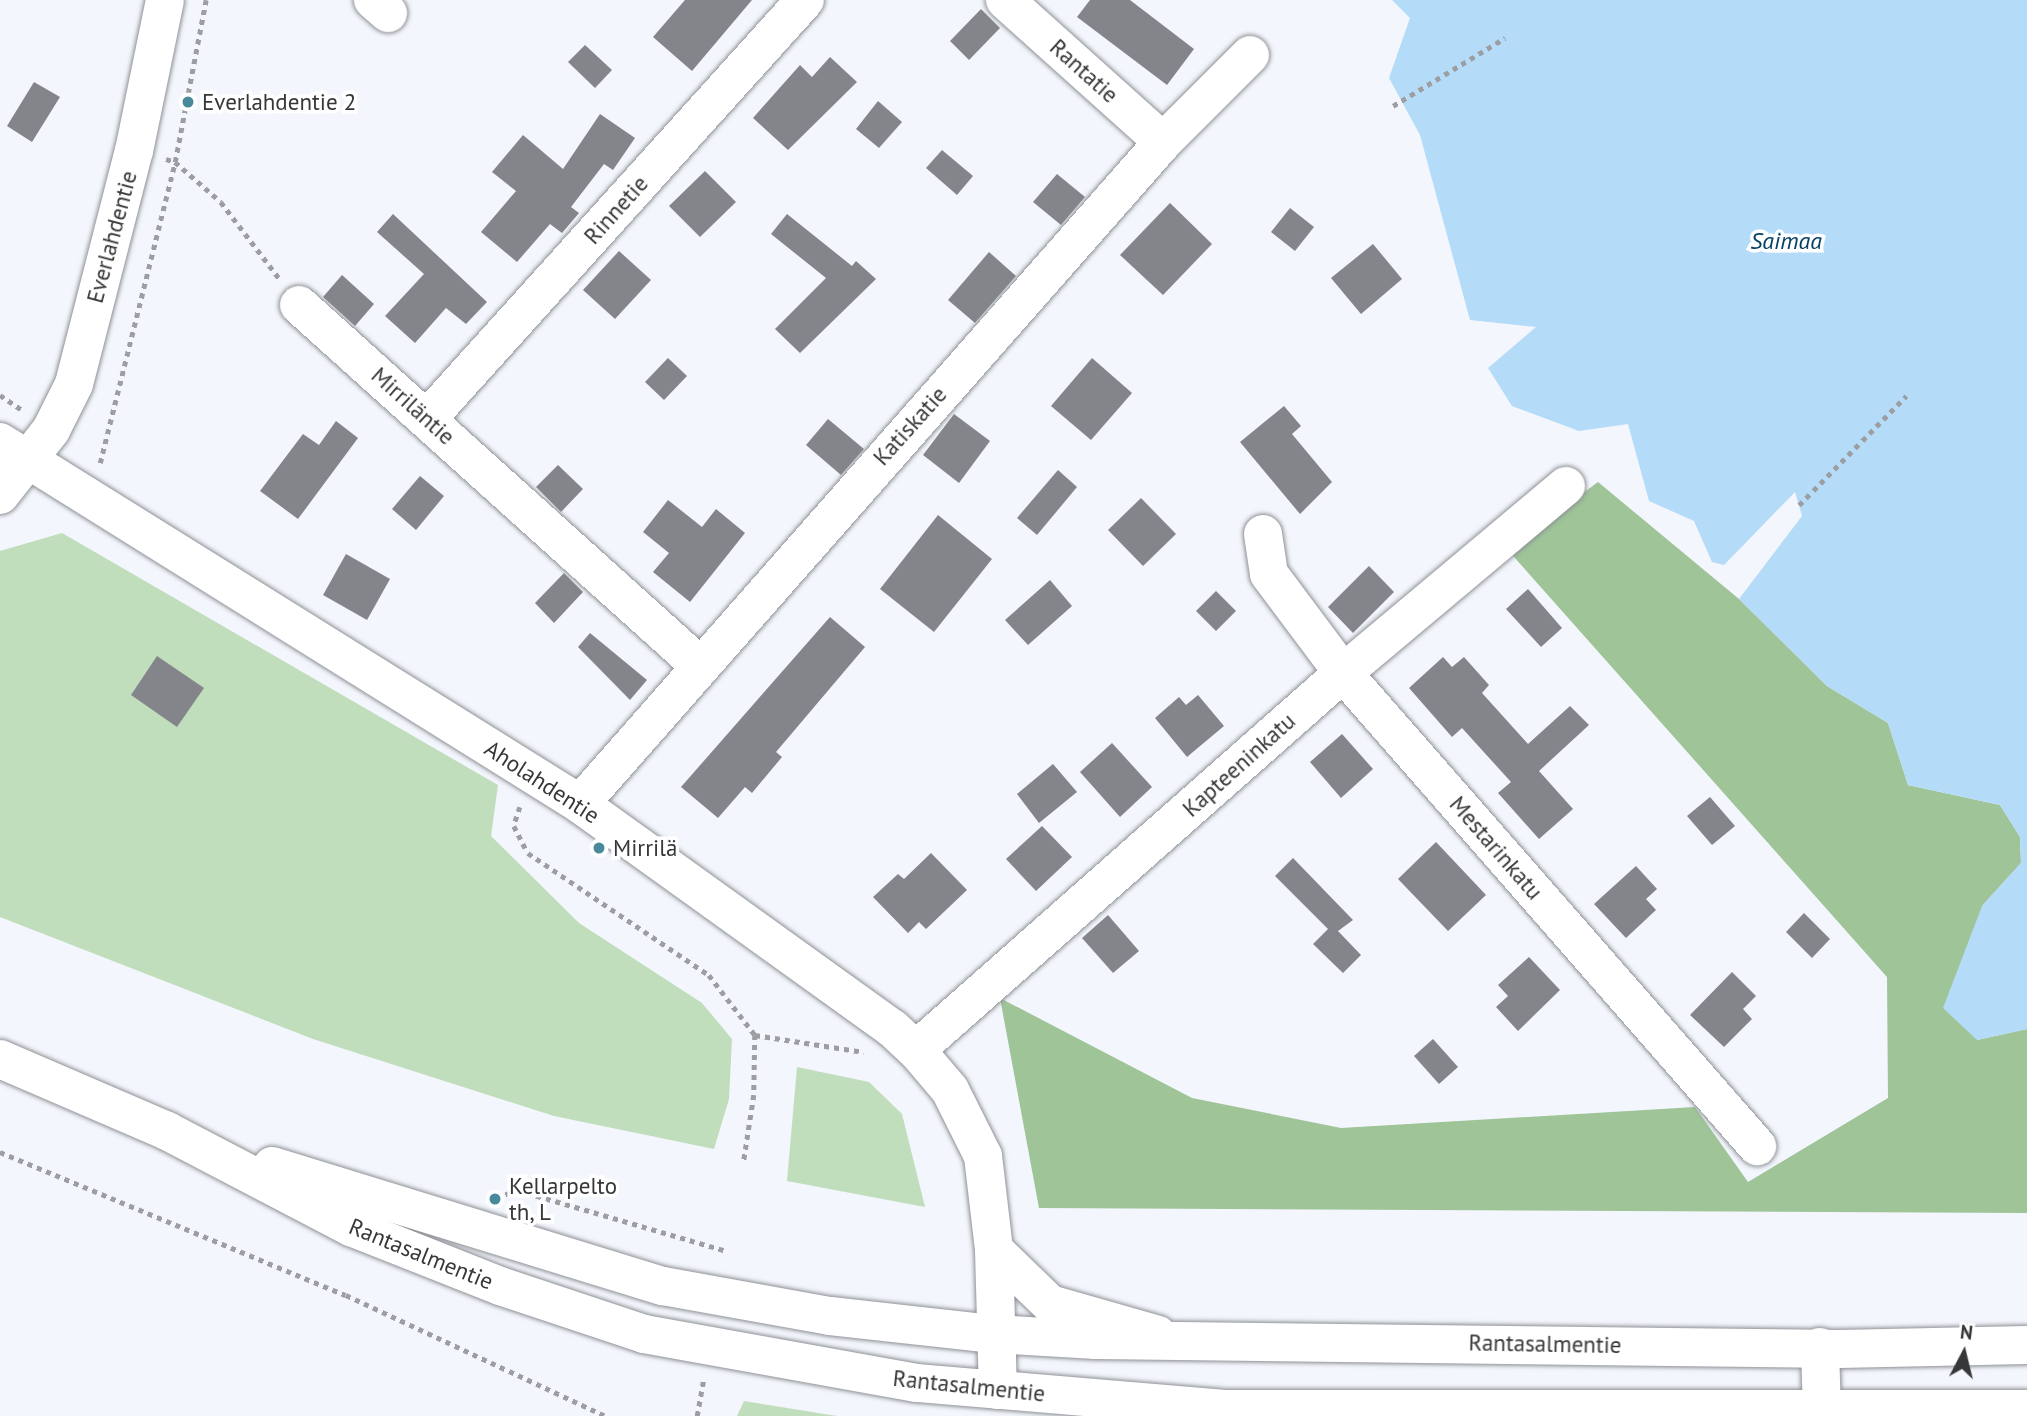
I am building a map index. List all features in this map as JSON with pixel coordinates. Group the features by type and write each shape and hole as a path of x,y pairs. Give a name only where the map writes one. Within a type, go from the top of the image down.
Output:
{"main road":[{"name":"Everlahdentie","path":"0,495 14,452 51,430 74,384 134,151 165,0"},
{"name":"Rinnetie","path":"427,419 805,0"},
{"name":"Rantatie","path":"1005,0 1163,142"},
{"name":"Katiskatie","path":"580,804 698,664 1163,142 1250,55"},
{"name":"Mirriläntie","path":"299,305 698,664"},
{"name":"Aholahdentie","path":"14,452 580,804 892,1028 916,1050 950,1090 983,1156 993,1250 998,1390"},
{"name":"Kapteeninkatu","path":"916,1050 1342,673 1566,486"},
{"name":"Mestarinkatu","path":"1263,534 1269,573 1342,673 1757,1146"},
{"name":"Rantasalmentie","path":"0,1059 167,1131 351,1227 500,1286 644,1334 917,1383 1224,1409 1615,1414 2027,1409"},
{"name":"Rantasalmentie","path":"167,1131 431,1217 663,1286 830,1316 994,1335 1175,1340 1830,1348 2027,1345"},
{"path":"993,1250 1050,1304 1175,1340"},
{"path":"1830,1348 1831,1413"}],"path":[{"path":"100,464 175,162 206,0"},
{"path":"1393,106 1505,38"},
{"path":"134,151 175,162 221,202 299,305"},
{"path":"1799,505 1906,396"},
{"path":"536,776 523,796 514,826 528,853 709,975 733,1001 755,1035 754,1095 744,1160"},
{"path":"0,1153 346,1295 606,1416"},
{"path":"495,1199 517,1191 727,1251"},
{"path":"697,1416 705,1368"}],"green space":[{"path":"1598,482 1739,599 1827,686 1888,723 1908,785 2000,805 2020,837 2021,863 1982,906 1977,1040 2027,1029 2027,1213 1039,1208 1000,998 1192,1098 1341,1128 1695,1107 1748,1182 1888,1098 1887,977 1507,549"},
{"path":"62,533 498,785 491,836 579,923 702,1003 732,1039 729,1099 714,1149 554,1116 313,1039 0,917 0,551"},
{"path":"797,1067 869,1082 902,1114 925,1207 787,1181"},
{"path":"744,1401 837,1416 737,1416"}],"water":[{"name":"Saimaa","path":"1392,0 2027,0 2027,1029 1977,1040 1943,1008 1982,906 2021,863 2020,837 2000,805 1908,785 1888,723 1827,686 1739,599 1802,516 1795,492 1724,565 1712,562 1694,521 1649,501 1628,424 1579,431 1512,406 1488,368 1536,327 1470,320 1420,135 1389,78 1410,18"}],"building":[{"path":"685,0 752,0 692,71 653,37"},
{"path":"1090,0 1130,0 1194,49 1167,85 1077,17"},
{"path":"981,9 1000,28 969,60 950,41"},
{"path":"585,45 612,70 595,88 568,62"},
{"path":"830,57 857,82 788,150 753,118 800,65 812,77"},
{"path":"34,82 60,97 32,142 7,126"},
{"path":"878,101 902,122 879,148 856,129"},
{"path":"600,114 635,138 613,170 604,164 571,207 579,213 562,233 550,224 517,262 481,232 516,191 492,172 523,135 563,169"},
{"path":"942,150 973,176 957,195 926,168"},
{"path":"705,171 736,202 700,237 669,206"},
{"path":"1057,174 1085,197 1061,225 1033,202"},
{"path":"1170,203 1212,244 1163,295 1120,255"},
{"path":"1290,208 1314,227 1295,251 1271,232"},
{"path":"393,214 487,302 466,324 446,308 415,343 385,316 424,274 377,232"},
{"path":"787,214 852,266 856,261 876,279 800,353 775,329 826,278 771,234"},
{"path":"1373,244 1402,279 1361,314 1331,278"},
{"path":"619,251 651,280 615,319 583,290"},
{"path":"989,252 1016,276 975,323 948,300"},
{"path":"342,275 374,304 355,326 323,297"},
{"path":"668,358 687,376 664,400 645,382"},
{"path":"1092,358 1132,393 1091,440 1051,406"},
{"path":"1284,406 1301,426 1292,434 1332,482 1300,514 1240,442"},
{"path":"954,414 990,441 959,483 923,455"},
{"path":"828,419 864,449 841,475 806,445"},
{"path":"336,421 358,438 298,519 260,491 303,434 319,445"},
{"path":"558,465 583,489 561,512 536,487"},
{"path":"1058,470 1077,487 1037,535 1017,518"},
{"path":"420,476 444,496 416,530 392,509"},
{"path":"1141,498 1176,534 1143,566 1108,530"},
{"path":"668,500 702,527 716,509 745,533 690,602 653,572 669,553 643,532"},
{"path":"938,515 992,559 934,632 880,589"},
{"path":"346,554 390,579 367,620 323,595"},
{"path":"1369,566 1394,592 1353,633 1328,607"},
{"path":"564,573 583,592 554,623 535,603"},
{"path":"1050,580 1072,606 1028,645 1005,620"},
{"path":"1528,589 1562,628 1541,647 1506,609"},
{"path":"1216,591 1236,611 1216,631 1196,611"},
{"path":"830,617 865,647 776,752 782,757 752,793 745,787 718,818 681,787"},
{"path":"590,633 647,680 630,700 578,647"},
{"path":"157,656 204,688 177,727 131,695"},
{"path":"1443,657 1452,667 1464,657 1489,685 1482,693 1528,744 1570,706 1589,725 1539,771 1573,809 1539,839 1498,793 1511,782 1462,728 1452,737 1409,688"},
{"path":"1198,695 1224,726 1187,757 1155,718 1179,697 1186,705"},
{"path":"1342,734 1373,769 1341,798 1310,762"},
{"path":"1112,743 1152,787 1120,817 1080,772"},
{"path":"1053,764 1077,792 1039,823 1017,794"},
{"path":"1710,797 1735,826 1712,845 1687,816"},
{"path":"1042,826 1072,857 1036,891 1006,859"},
{"path":"1436,842 1486,895 1448,931 1398,879"},
{"path":"931,853 967,890 926,929 919,922 908,933 873,897 898,874 904,879"},
{"path":"1293,858 1353,920 1338,931 1361,955 1343,973 1313,944 1328,929 1275,876"},
{"path":"1636,866 1657,889 1646,899 1656,910 1626,938 1594,904"},
{"path":"1804,913 1830,939 1812,958 1786,932"},
{"path":"1108,915 1139,951 1113,973 1082,938"},
{"path":"1529,957 1560,990 1518,1031 1496,1007 1508,996 1498,985"},
{"path":"1732,972 1756,996 1743,1009 1752,1019 1724,1047 1690,1015"},
{"path":"1433,1039 1458,1067 1439,1084 1414,1056"}],"place":[{"name":"Everlahdentie 2","path":"188,102"},
{"name":"Mirrilä","path":"599,848"},
{"name":"Kellarpelto th, L","path":"495,1199"}]}
